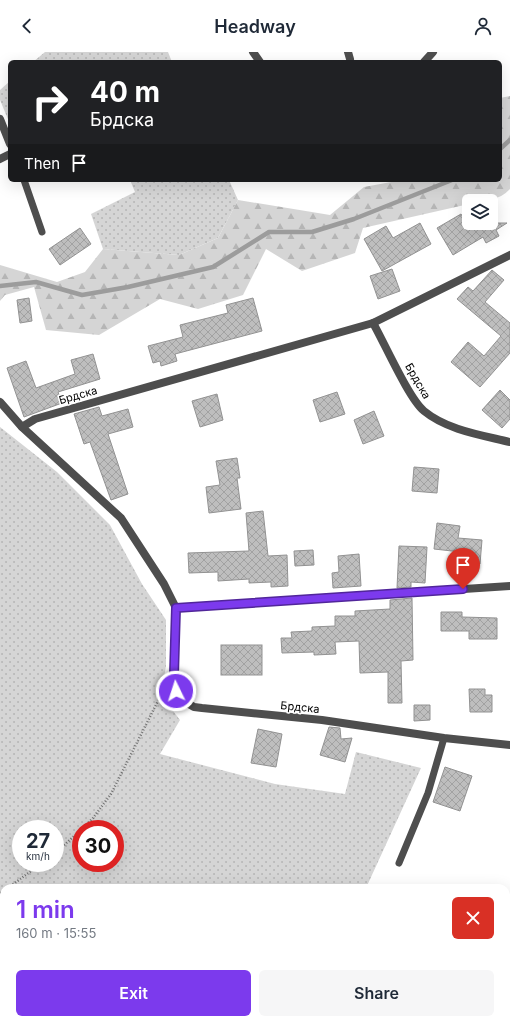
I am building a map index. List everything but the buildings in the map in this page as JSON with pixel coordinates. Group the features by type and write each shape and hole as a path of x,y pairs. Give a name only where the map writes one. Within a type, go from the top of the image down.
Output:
{"street":[{"path":"426,60 433,52"},
{"path":"0,119 8,139"},
{"name":"Брдска","path":"510,255 373,323 35,419 22,427 121,518 164,584 176,608 174,674 176,691 182,700 194,706 322,720 444,738 510,745"},
{"name":"Брдска","path":"373,323 409,390 424,411 453,427 510,442"},
{"path":"0,402 22,427"},
{"path":"176,608 510,586"}],"lane":[{"path":"25,182 42,232"},
{"path":"399,863 428,793 444,738"}],"path":[{"path":"91,820 110,794 166,684 174,674"},
{"path":"64,845 72,837"},
{"path":"13,884 30,872"}],"green space":[{"path":"45,52 168,52 171,60 35,60"},
{"path":"8,83 8,119 0,100 0,90"},
{"path":"510,96 510,189 501,196 498,197 498,194 462,194 462,206 363,228 355,253 302,271 266,249 243,295 198,309 160,299 99,335 46,330 34,287 5,295 0,301 0,265 57,282 85,272 103,249 179,255 218,238 238,200 330,215 364,187 391,182 502,182 502,98"},
{"path":"131,182 230,182 238,200 218,238 179,255 103,249 91,214 135,192"},
{"path":"0,427 57,472 110,525 142,584 166,620 166,666 161,695 180,720 160,754 275,784 345,794 356,752 421,768 368,884 0,884"}],"waterway":[{"path":"502,147 510,140"},
{"path":"0,286 36,282 82,295 128,287 213,267 269,232 312,232 354,219 447,182"}],"route":[{"path":"176,691 174,674 176,608 463,589"}]}
